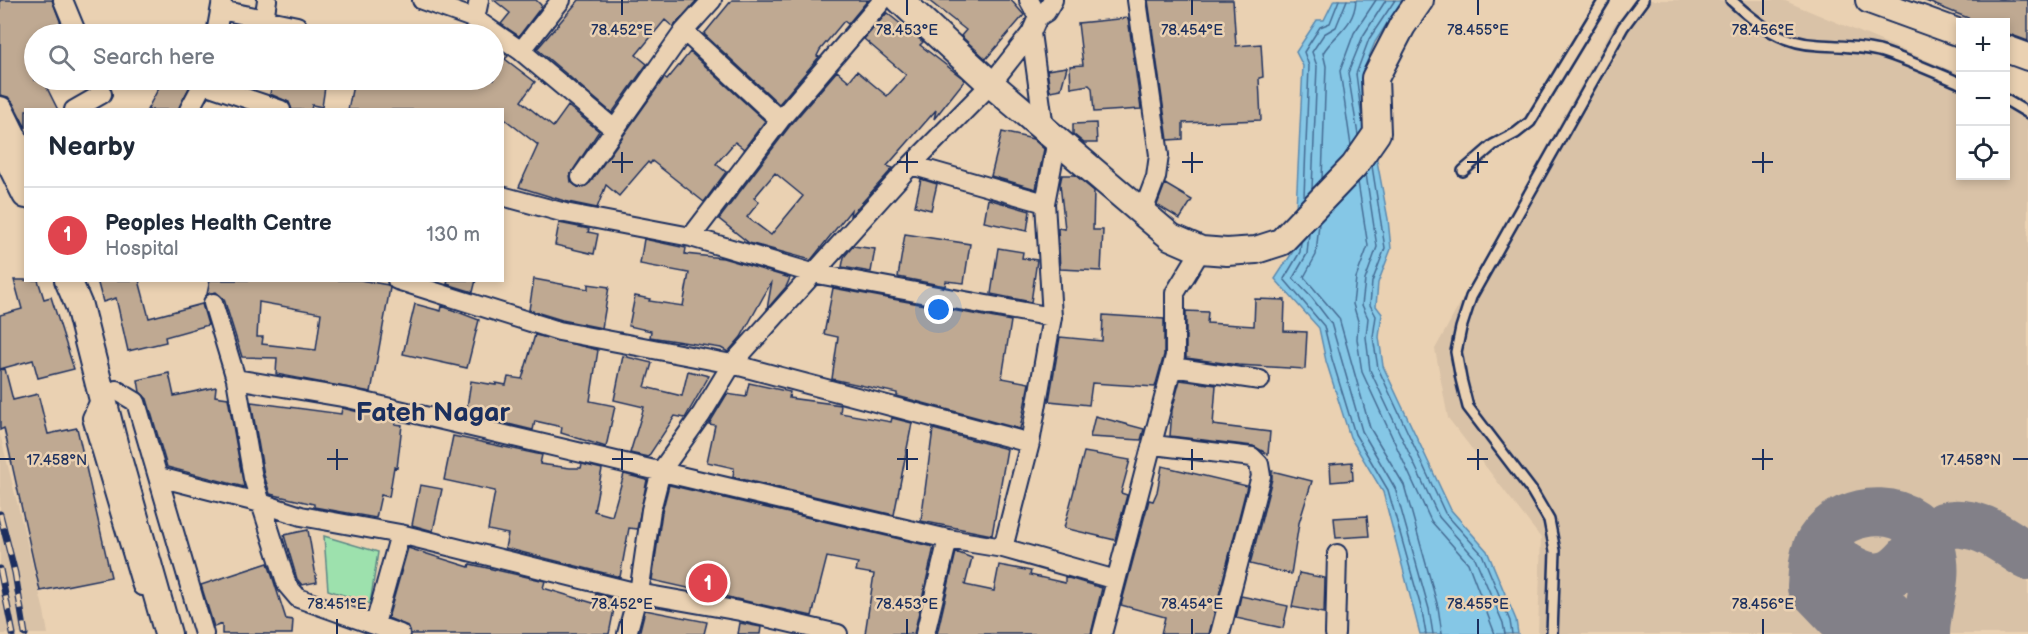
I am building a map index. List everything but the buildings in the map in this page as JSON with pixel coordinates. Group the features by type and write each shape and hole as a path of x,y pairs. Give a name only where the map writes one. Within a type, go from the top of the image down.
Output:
{"main road":[{"path":"900,0 991,84 1142,214 1171,237 1201,250 1256,250 1281,242 1353,166 1377,133 1376,78 1402,26 1420,0"},
{"path":"1869,0 1956,32"},
{"path":"2010,50 2028,57"},
{"path":"0,110 17,146 24,184"},
{"path":"69,282 109,393"},
{"path":"83,282 94,308 109,393 168,634"},
{"path":"122,449 180,634"}],"street":[{"path":"63,0 74,24"},
{"path":"264,20 267,0"},
{"path":"423,0 475,19 482,24"},
{"path":"475,19 479,0"},
{"path":"521,51 561,0"},
{"path":"581,177 684,31 712,0"},
{"path":"691,237 780,120 883,0"},
{"path":"1003,548 1030,443 1052,317 1045,202 1051,134 1029,0"},
{"path":"627,634 638,593 661,471 701,415 732,364 911,165 991,84 1053,0"},
{"path":"1137,0 1159,155 1156,177 1142,214"},
{"path":"218,24 221,5 264,20 286,24"},
{"path":"684,31 780,120"},
{"path":"504,39 614,129"},
{"path":"78,108 102,94 100,90"},
{"path":"190,108 200,90"},
{"path":"227,90 276,108"},
{"path":"911,165 1045,202"},
{"path":"504,197 565,213 691,237 812,273 1052,317"},
{"path":"1102,634 1154,445 1175,356 1175,293 1201,250"},
{"path":"409,282 559,332 732,364 1030,443"},
{"path":"213,303 236,379 253,478 287,585 298,598 400,634"},
{"path":"1172,367 1260,380"},
{"path":"236,379 348,398 948,539 1003,548 1116,580"},
{"path":"156,634 92,418 109,393 136,402 204,634"},
{"path":"1154,445 1252,457 1258,464 1261,476 1220,634"},
{"path":"159,477 261,502 301,516 400,534 638,593 740,611 838,634"},
{"path":"375,624 400,534"},
{"path":"925,634 948,539"},
{"path":"1335,634 1337,554"}],"lane":[{"path":"1463,171 1493,145 1516,133 1530,122 1604,0"},
{"path":"1552,634 1555,551 1548,520 1532,491 1468,407 1456,352 1471,297 1623,27 1644,0"},
{"path":"1731,0 1773,34 1788,40 1817,45 1848,45 1880,51 1956,81"},
{"path":"2010,102 2028,113"}],"shaded area":[{"path":"1637,0 1783,0 1956,72 1956,180 2010,180 2010,95 2028,102 2028,634 1538,634 1541,538 1448,418 1435,349 1614,25"},
{"path":"0,434 44,611 48,634 0,634"}],"green space":[{"path":"324,536 378,552 370,604 328,590"}],"water":[{"path":"1334,0 1402,0 1375,42 1361,76 1388,219 1391,249 1378,283 1376,306 1382,314 1379,337 1383,366 1451,510 1487,551 1516,620 1518,634 1420,634 1383,492 1350,437 1326,361 1319,328 1275,279 1294,250 1303,66 1296,52 1317,20 1324,20"}],"taxiway":[{"path":"1856,634 1811,587 1814,558 1817,546 1832,528 1846,519 1880,512 1897,515 1912,522 1924,534 1932,551 1934,583 1926,634"},
{"path":"1841,563 1865,575 1883,576 1897,570 1930,534 1944,526 1962,524 1980,528 2028,556"},
{"path":"1838,560 1908,634"}],"railway":[{"path":"0,514 15,573 25,634"},
{"path":"0,569 13,634"}],"place":[{"name":"Peoples Health Centre","path":"708,583"}],"district":[{"name":"Fateh Nagar","path":"433,413"}]}
